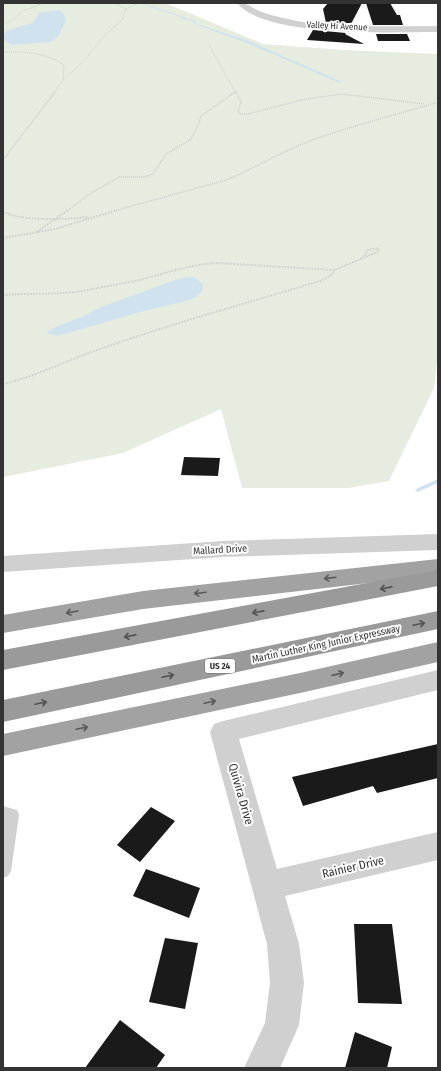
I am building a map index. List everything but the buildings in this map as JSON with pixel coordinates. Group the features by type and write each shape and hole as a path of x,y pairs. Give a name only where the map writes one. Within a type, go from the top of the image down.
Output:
{"highway":[{"path":"3,624 144,600 392,571 438,568"},
{"path":"3,660 438,578"},
{"name":"Martin Luther King Junior Expressway","path":"3,711 438,620"},
{"path":"3,745 300,683 438,652"}],"street":[{"name":"Valley Hi Avenue","path":"241,3 247,8 262,15 288,22 310,25 352,28 438,29"},
{"name":"Mallard Drive","path":"3,564 215,550 438,542"},
{"name":"Quivira Drive","path":"262,1068 282,1025 287,983 284,944 223,732 438,680"},
{"name":"Rainier Drive","path":"267,886 438,846"}],"lane":[{"path":"3,812 12,815 3,871"}],"path":[{"path":"3,25 16,18 22,11 45,3"},
{"path":"114,3 126,9"},
{"path":"3,160 48,103 63,80 81,64 107,33 122,20 126,9 138,3"},
{"path":"209,45 241,102 238,112 241,114 248,114 306,99 342,94 428,104"},
{"path":"3,52 42,56 59,61 64,65 63,80"},
{"path":"35,234 88,195 119,177 144,177 153,174 166,154 190,140 202,116 236,92"},
{"path":"3,238 35,234 226,180 244,173 281,153 320,137 375,122 438,102"},
{"path":"3,211 5,213 26,218 54,219 97,216"},
{"path":"3,295 50,294 81,291 139,280 199,264 218,263 334,270 344,269 364,258 373,255 379,251 378,248 368,250 364,258"},
{"path":"3,384 52,369 100,349 183,321 320,281 332,275 334,270"}],"shaded area":[{"path":"3,3 165,3 263,44 344,50 438,54 438,361 434,388 389,481 348,488 242,488 221,409 123,453 3,477"}],"water":[{"path":"59,10 63,13 66,20 58,37 49,42 12,45 4,40 4,34 8,30 33,23 39,13"},
{"path":"194,277 203,284 202,292 190,300 144,311 57,336 46,333 53,328 84,316 101,307 181,278"}],"waterway":[{"path":"140,3 185,18 183,19 193,20 196,24 248,42 341,82"},
{"path":"418,490 438,481"}]}
